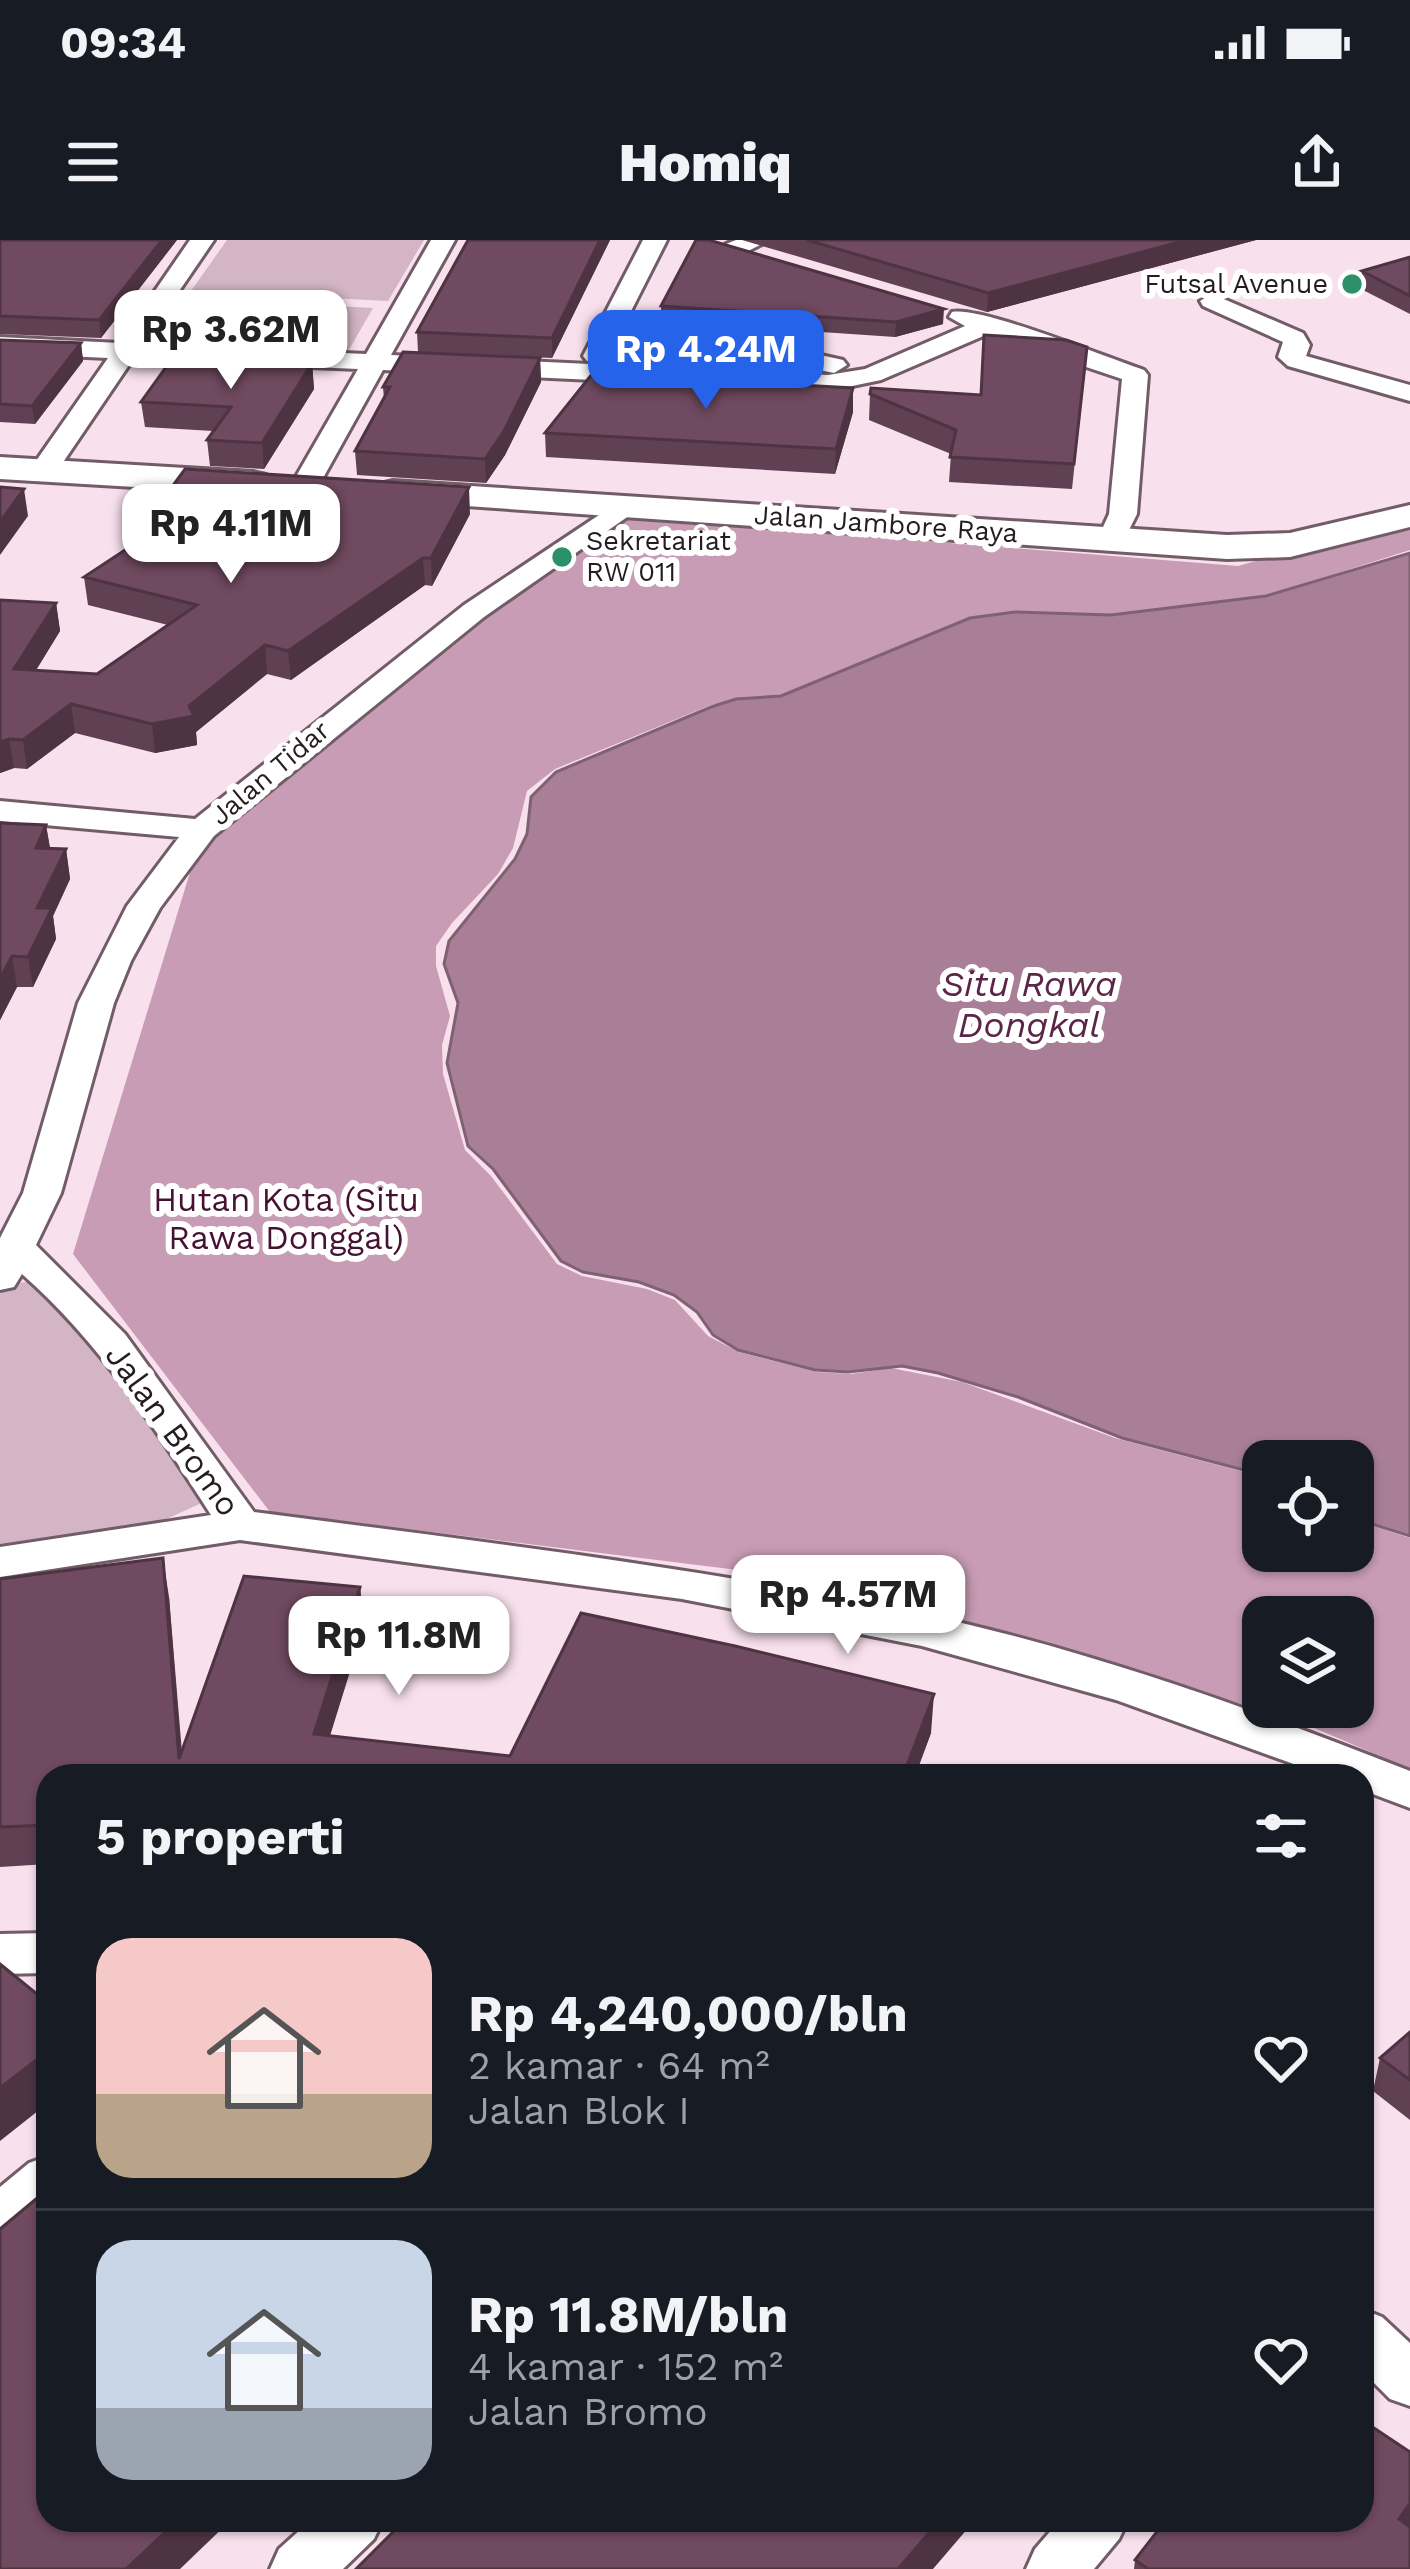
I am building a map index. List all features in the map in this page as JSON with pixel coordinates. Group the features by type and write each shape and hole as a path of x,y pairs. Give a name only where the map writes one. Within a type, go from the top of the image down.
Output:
{"street":[{"path":"43,470 202,240"},
{"path":"304,487 442,240"},
{"path":"587,376 655,240"},
{"path":"701,240 746,245 778,262"},
{"path":"1212,301 1294,338 1297,345 1291,357 1297,361 1410,393"},
{"path":"929,307 1121,368 1138,379 1123,514 1111,540"},
{"path":"0,345 587,376 828,383 872,375 989,325"},
{"path":"604,337 740,344 872,375"},
{"name":"Jalan Jambore Raya","path":"0,468 1269,547 1410,516"},
{"name":"Jalan Tidar","path":"8,1263 42,1193 96,1003 114,961 144,906 202,829 474,611 623,507"},
{"path":"0,811 202,829"},
{"name":"Jalan Bromo","path":"8,1263 61,1284 139,1376 240,1525 682,1584 922,1630 1194,1707 1353,1764"},
{"path":"0,1562 240,1525"},
{"name":"Jalan Bromo","path":"1374,1774 1410,1790"},
{"path":"0,1954 36,1953"},
{"path":"0,2218 36,2189"},
{"path":"1374,2346 1410,2381"},
{"path":"300,2569 340,2532"},
{"path":"1056,2569 1088,2532"}],"shaded area":[{"path":"227,240 424,240 388,301 191,291"},
{"path":"203,299 373,308 347,353 172,343"},
{"path":"34,1281 123,1373 206,1501 151,1526 0,1547 0,1294 8,1284"}],"green space":[{"name":"Hutan Kota (Situ Rawa Donggal)","path":"622,517 1238,566 1410,518 1410,550 1266,596 1110,615 1015,612 970,618 780,695 711,705 555,769 527,791 513,848 498,874 436,946 436,966 450,1016 442,1045 443,1074 465,1150 491,1176 557,1264 582,1276 647,1289 675,1300 708,1336 739,1352 817,1372 851,1374 891,1368 962,1382 1115,1438 1242,1471 1242,1572 1374,1572 1374,1526 1410,1538 1410,1769 1314,1728 1374,1728 1374,1596 1242,1596 1242,1704 787,1576 270,1512 73,1254 203,830 322,721"}],"water":[{"name":"Situ Rawa Dongkal","path":"1410,553 1410,1536 1374,1524 1374,1440 1242,1440 1242,1469 1122,1438 1018,1397 938,1373 902,1366 815,1370 738,1350 713,1335 697,1312 674,1295 639,1282 583,1272 561,1261 493,1169 468,1146 447,1063 458,1003 444,964 449,941 515,859 527,834 531,797 556,772 711,707 736,699 781,696 970,618 1015,612 1111,615 1266,596"}],"building":[{"path":"0,240 162,240 99,320 0,316"},
{"path":"468,240 600,240 552,338 417,332"},
{"path":"696,240 944,309 896,322 661,306"},
{"path":"807,240 1187,240 988,293"},
{"path":"1410,257 1410,296 1362,271"},
{"path":"984,335 1066,340 1087,347 1074,464 950,457 956,430 870,394 871,388 981,395"},
{"path":"0,340 81,343 32,406 0,404"},
{"path":"403,352 540,358 485,459 355,451"},
{"path":"174,356 312,363 262,443 207,440 231,407 141,402"},
{"path":"592,374 853,388 836,449 545,433"},
{"path":"185,469 469,487 431,558 423,558 288,651 265,645 189,706 194,716 152,724 71,704 23,740 0,742 0,600 56,603 14,669 97,674 197,605 84,577 166,523 147,521"},
{"path":"0,487 24,489 0,522"},
{"path":"0,823 46,825 36,848 66,849 37,908 52,908 28,957 12,956 0,979"},
{"path":"163,1558 179,1759 244,1576 360,1587 314,1734 510,1756 581,1613 934,1694 908,1764 36,1764 36,1826 0,1827 0,1579"},
{"path":"0,1964 36,1993 36,2060 0,2088"},
{"path":"1410,2032 1410,2080 1380,2058"},
{"path":"36,2199 36,2532 165,2532 126,2569 0,2569 0,2229"},
{"path":"1374,2428 1410,2452 1410,2503 1399,2519 1410,2527 1410,2569 1148,2569 1135,2560 1157,2532 1374,2532"},
{"path":"393,2532 930,2532 898,2569 356,2569"}],"place":[{"name":"Futsal Avenue","path":"1352,284"},
{"name":"Sekretariat RW 011","path":"562,557"}]}
